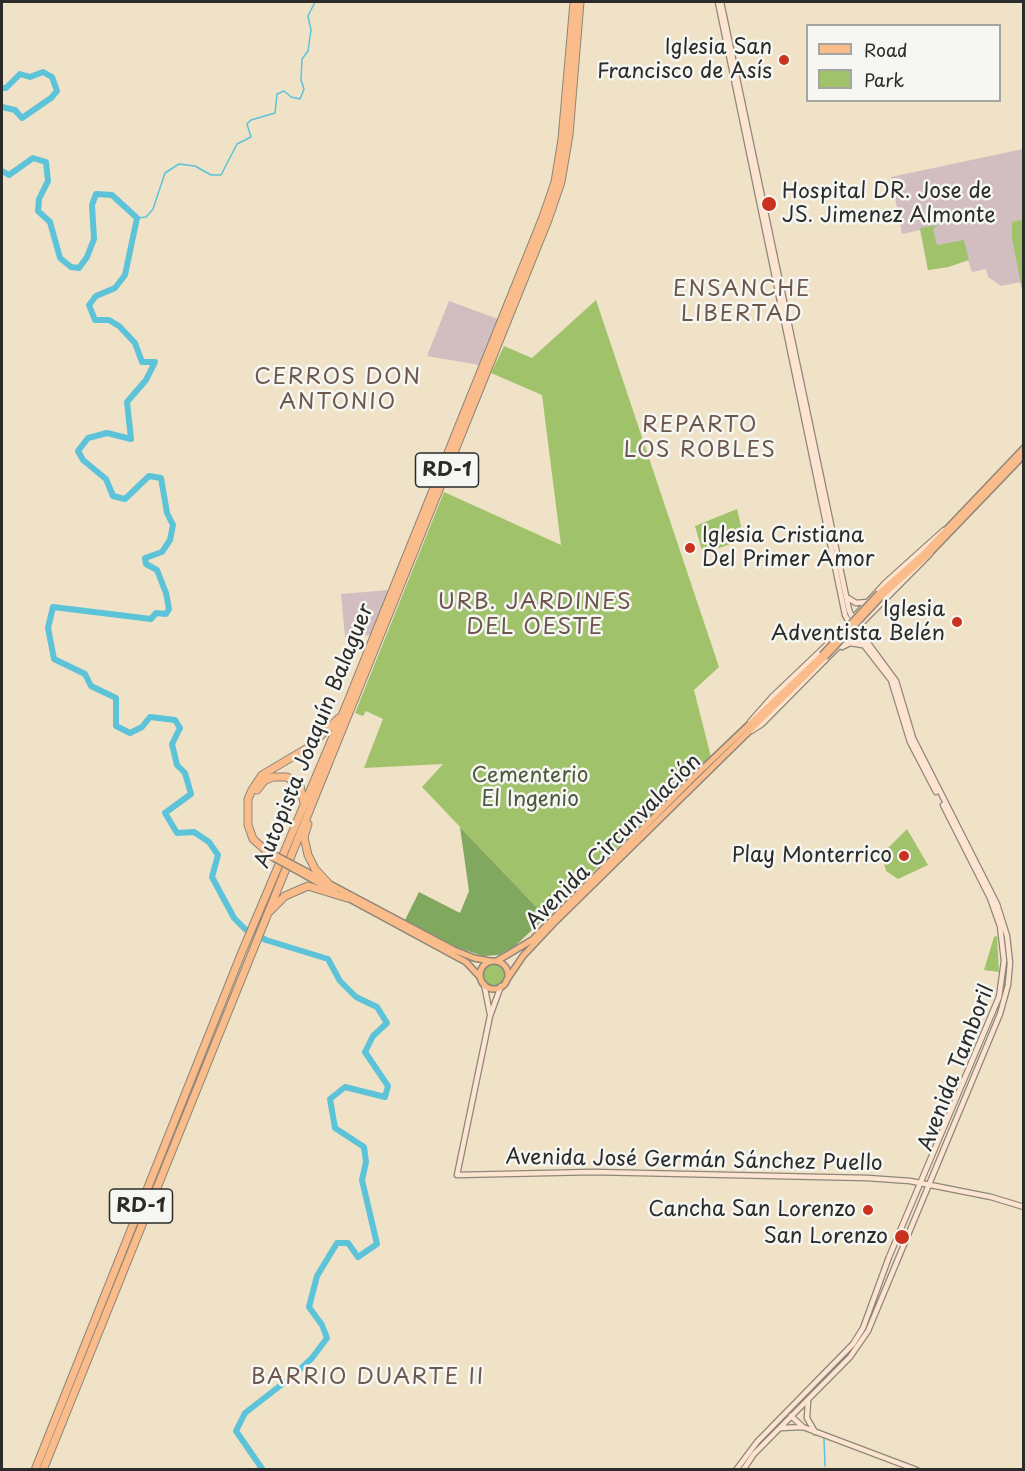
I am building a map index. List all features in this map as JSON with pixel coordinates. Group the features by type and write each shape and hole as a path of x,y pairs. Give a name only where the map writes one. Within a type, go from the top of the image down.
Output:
{"highway":[{"name":"Autopista Joaquín Balaguer","path":"260,922 551,193 562,139 574,2"},
{"name":"Autopista Joaquín Balaguer","path":"35,1470 250,943 315,799 495,353 561,182 569,135 580,2"},
{"path":"495,353 497,365"},
{"path":"275,856 253,839 248,825 247,812 252,790 262,775 322,738 343,714"},
{"path":"275,856 264,845 252,825 251,806 258,788 273,777 287,777 300,786 305,800 304,808"},
{"path":"315,799 304,837 305,845 311,862 328,883"},
{"path":"260,922 285,896 309,886 347,898"},
{"name":"Autopista Joaquín Balaguer","path":"43,1470 250,943"}],"main road":[{"path":"720,2 850,621"},
{"path":"720,2 850,621"},
{"name":"Avenida Circunvalación","path":"506,981 523,956 553,924 824,656 1023,448"},
{"name":"Avenida Circunvalación","path":"881,594 933,550 1023,455"},
{"name":"Avenida Circunvalación","path":"749,729 760,709 867,602 946,529"},
{"name":"Avenida Circunvalación","path":"497,961 532,940 695,776 749,729 762,724 927,560 933,550"},
{"path":"846,596 856,603 867,602"},
{"name":"Avenida Tamboril","path":"736,1470 757,1442 846,1351 860,1333 902,1227 996,1006 1002,985 1004,949 1000,926 990,898 910,742 891,680 865,646 850,621"},
{"name":"Avenida Tamboril","path":"742,1470 850,1357 865,1337 1004,1003 1010,976 1009,943 994,896 913,738 896,681 856,630"},
{"path":"833,654 850,644 865,646"},
{"path":"275,856 466,962 480,977 490,1017"},
{"path":"295,867 454,950 474,958 497,961 506,967 506,981 501,987 490,1017"},
{"path":"480,977 481,969 490,961"},
{"path":"483,984 490,988 501,987"},
{"name":"Avenida José Germán Sánchez Puello","path":"490,1017 457,1174 593,1172 812,1175 929,1185 991,1197 1023,1207"},
{"path":"808,1400 807,1418 815,1432"},
{"path":"786,1412 803,1427 917,1470"},
{"path":"781,1428 803,1427"}],"shaded area":[{"path":"1023,149 1023,219 1012,222 1012,239 1021,282 1001,286 988,277 986,269 972,272 968,260 948,267 928,270 920,230 902,234 891,177"},
{"path":"449,301 498,319 479,365 427,356"},
{"path":"389,590 371,635 345,637 341,594"}],"green space":[{"path":"1024,219 1023,295 1012,239 1012,222"},
{"path":"938,225 933,229 937,245 964,240 969,260 948,267 928,270 920,228"},
{"name":"Cementerio El Ingenio","path":"596,300 719,667 694,690 711,757 546,917 422,787 443,764 364,768 383,719 366,711 363,716 355,713 444,492 561,545 542,395 491,373 504,346 532,358"},
{"path":"737,509 744,539 703,554 695,526"},
{"path":"460,827 546,917 515,946 499,955 483,956 456,947 405,920 419,892 460,913 469,891"},
{"name":"Play Monterrico","path":"907,829 928,865 898,879 886,871 883,859 888,848"},
{"path":"997,936 999,972 984,970 994,937"},
{"path":"494,963 499,964 505,970 505,980 499,986 494,987 489,986 483,980 482,975 483,970 489,964"}],"waterway":[{"path":"137,218 146,217 153,209 165,173 179,164 195,166 211,175 221,175 237,144 251,137 247,124 251,120 275,113 277,94 284,91 291,97 300,99 304,89 301,80 302,59 308,51 311,30 308,16 315,2"},
{"path":"2,88 6,88 20,74 30,77 43,72 52,77 57,91 51,98 22,118 15,110 2,107"},
{"path":"2,171 9,175 33,158 46,162 48,181 39,199 38,211 50,222 60,258 71,267 79,268 87,257 94,239 92,205 96,194 112,195 137,218 125,275 115,288 96,296 89,305 95,320 109,320 119,326 135,343 142,362 155,362 146,380 127,402 131,439 107,433 88,438 78,451 83,460 106,479 113,496 125,499 149,476 161,478 167,513 173,525 170,540 162,552 145,558 146,564 157,570 166,593 169,609 166,614 156,613 151,619 53,607 48,628 54,659 85,674 91,686 116,698 116,726 130,733 142,727 150,717 175,720 180,728 172,744 177,765 185,773 191,794 165,813 177,833 194,832 209,842 218,855 212,877 234,918 245,929 266,940 328,959 340,981 356,997 377,1007 387,1023 373,1036 365,1052 388,1086 385,1097 345,1087 330,1099 335,1128 364,1147 366,1162 362,1180 377,1244 358,1257 348,1243 337,1243 317,1276 309,1307 322,1325 327,1338 312,1358 294,1375 245,1413 236,1431 263,1470"},
{"path":"824,1439 825,1466"}],"place":[{"name":"Iglesia San Francisco de Asís","path":"784,60"},
{"name":"Hospital DR. Jose de JS. Jimenez Almonte","path":"769,204"},
{"name":"Iglesia Cristiana Del Primer Amor","path":"690,548"},
{"name":"Iglesia Adventista Belén","path":"957,622"},
{"name":"Play Monterrico","path":"904,856"},
{"name":"Cancha San Lorenzo","path":"868,1210"},
{"name":"San Lorenzo","path":"902,1237"}],"district":[{"name":"ENSANCHE LIBERTAD","path":"742,302"},
{"name":"CERROS DON ANTONIO","path":"338,390"},
{"name":"REPARTO LOS ROBLES","path":"700,438"},
{"name":"URB. JARDINES DEL OESTE","path":"535,616"},
{"name":"BARRIO DUARTE II","path":"368,1378"}]}
